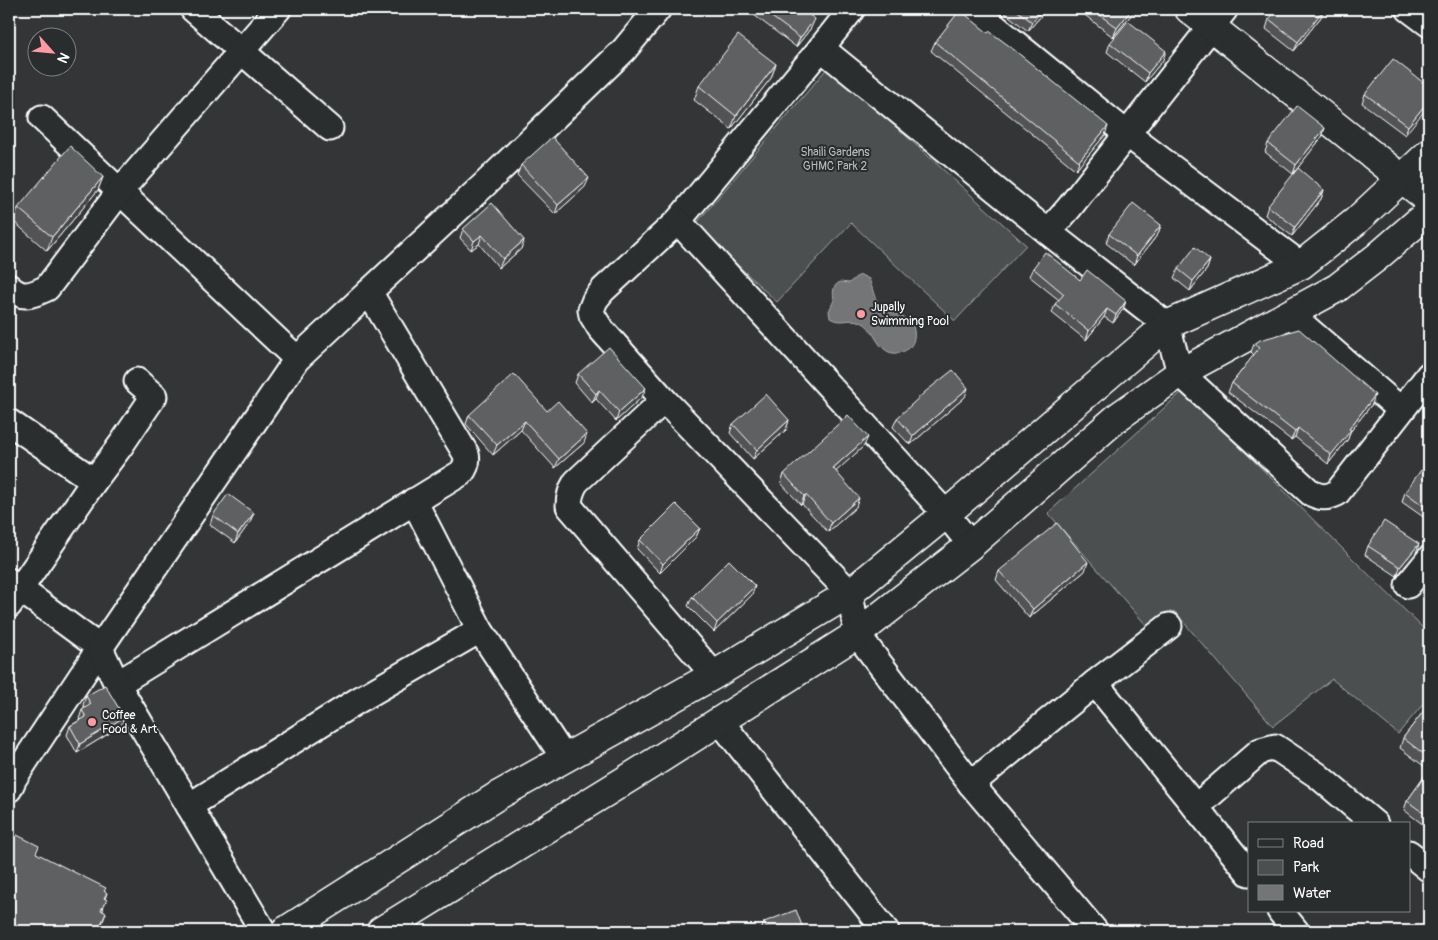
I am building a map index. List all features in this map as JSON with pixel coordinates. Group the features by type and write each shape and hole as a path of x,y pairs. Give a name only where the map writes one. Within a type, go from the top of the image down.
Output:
{"street":[{"path":"193,9 330,128"},
{"path":"9,287 14,292 29,296 47,288 120,191 278,9"},
{"path":"9,789 14,778 100,648 296,359 492,177 617,56 658,9"},
{"path":"852,9 822,48 678,221 603,290 595,300 591,310 594,320 600,328 664,400 850,592 857,634 971,784 1095,931"},
{"path":"972,9 1127,134 1301,265"},
{"path":"1189,9 1218,17 1401,179 1429,200"},
{"path":"1409,9 1429,24"},
{"path":"1048,232 1069,208 1218,17"},
{"path":"822,48 1048,232 1167,325 1180,372 1304,487 1320,498 1330,497 1337,493 1429,375"},
{"path":"42,118 296,359"},
{"path":"285,931 497,796 714,675 850,592 946,514 1167,325 1301,265 1355,222 1429,153"},
{"path":"381,931 857,634 971,545 1119,416 1180,372 1337,288 1375,259 1429,212"},
{"path":"678,221 946,514 971,545"},
{"path":"116,684 461,473 465,468 468,460 466,454 369,292"},
{"path":"1290,314 1401,410"},
{"path":"137,380 154,396 121,445 12,592 100,648 116,684 263,931"},
{"path":"664,400 576,482 571,490 570,506 714,675"},
{"path":"9,422 94,481"},
{"path":"414,501 480,630 564,758"},
{"path":"1408,586 1429,559"},
{"path":"971,784 1095,683 1169,626"},
{"path":"189,806 357,701 480,630"},
{"path":"1095,683 1248,872"},
{"path":"720,721 886,931"},
{"path":"1196,807 1260,750 1275,747 1317,775 1373,822"},
{"path":"1410,854 1429,869"},
{"path":"1281,912 1296,931"}],"green space":[{"name":"Shaili Gardens GHMC Park 2","path":"829,66 1026,245 955,321 851,223 777,302 695,225"},
{"path":"1183,391 1429,634 1429,697 1398,734 1332,679 1273,726 1174,611 1147,626 1048,513"}],"water":[{"name":"Jupally Swimming Pool","path":"861,275 869,279 874,296 884,309 906,319 913,326 913,342 908,349 900,353 891,353 883,348 869,328 861,322 853,320 838,321 830,318 829,311 834,300 834,287 840,282 849,283"}],"building":[{"path":"761,9 801,9 815,19 800,38"},
{"path":"1015,9 1043,9 1032,22"},
{"path":"1092,9 1132,9 1117,28"},
{"path":"1278,9 1324,9 1298,42 1269,19"},
{"path":"960,10 988,33 989,31 1008,45 1108,126 1079,161 935,42"},
{"path":"1128,21 1166,51 1148,73 1110,43"},
{"path":"738,35 776,64 736,116 699,86"},
{"path":"1393,59 1429,87 1429,100 1408,126 1365,94"},
{"path":"1297,106 1325,128 1296,165 1268,143"},
{"path":"552,137 589,178 558,205 521,165"},
{"path":"70,146 103,177 52,237 18,208"},
{"path":"1298,168 1324,190 1295,227 1268,206"},
{"path":"492,203 524,240 503,259 482,235 474,241 463,229"},
{"path":"1133,203 1161,225 1137,256 1109,234"},
{"path":"1195,247 1210,260 1193,281 1178,269"},
{"path":"1045,252 1080,280 1087,270 1126,301 1116,315 1107,309 1089,331 1055,304 1064,294 1033,268"},
{"path":"1299,329 1375,395 1331,455 1298,428 1295,432 1232,383 1259,348 1254,344 1260,340"},
{"path":"609,347 646,388 619,412 599,390 596,394 578,374"},
{"path":"953,370 968,388 913,436 897,418 925,392"},
{"path":"514,374 547,411 558,401 587,434 559,459 525,421 497,445 469,415"},
{"path":"766,394 789,420 757,450 733,424"},
{"path":"848,415 868,437 833,468 859,498 831,523 784,474"},
{"path":"1429,464 1429,510 1405,492 1421,470 1424,472"},
{"path":"228,494 254,513 238,534 213,515"},
{"path":"676,504 700,528 663,564 640,540"},
{"path":"1384,521 1419,544 1400,567 1368,546"},
{"path":"1057,523 1088,562 1033,609 999,571"},
{"path":"729,560 755,586 717,623 692,597"},
{"path":"105,685 124,717 80,744 70,726 86,717 82,710 91,704 86,696"},
{"path":"1429,704 1429,758 1403,738"},
{"path":"1429,770 1429,817 1407,801"},
{"path":"9,831 39,846 36,853 106,888 104,891 107,893 104,898 107,900 101,910 106,913 98,931 20,931 14,928 13,931 9,931"},
{"path":"796,910 804,931 768,931 764,922"}],"place":[{"name":"Jupally Swimming Pool","path":"861,314"},
{"name":"Coffee Food & Art","path":"92,722"}]}
